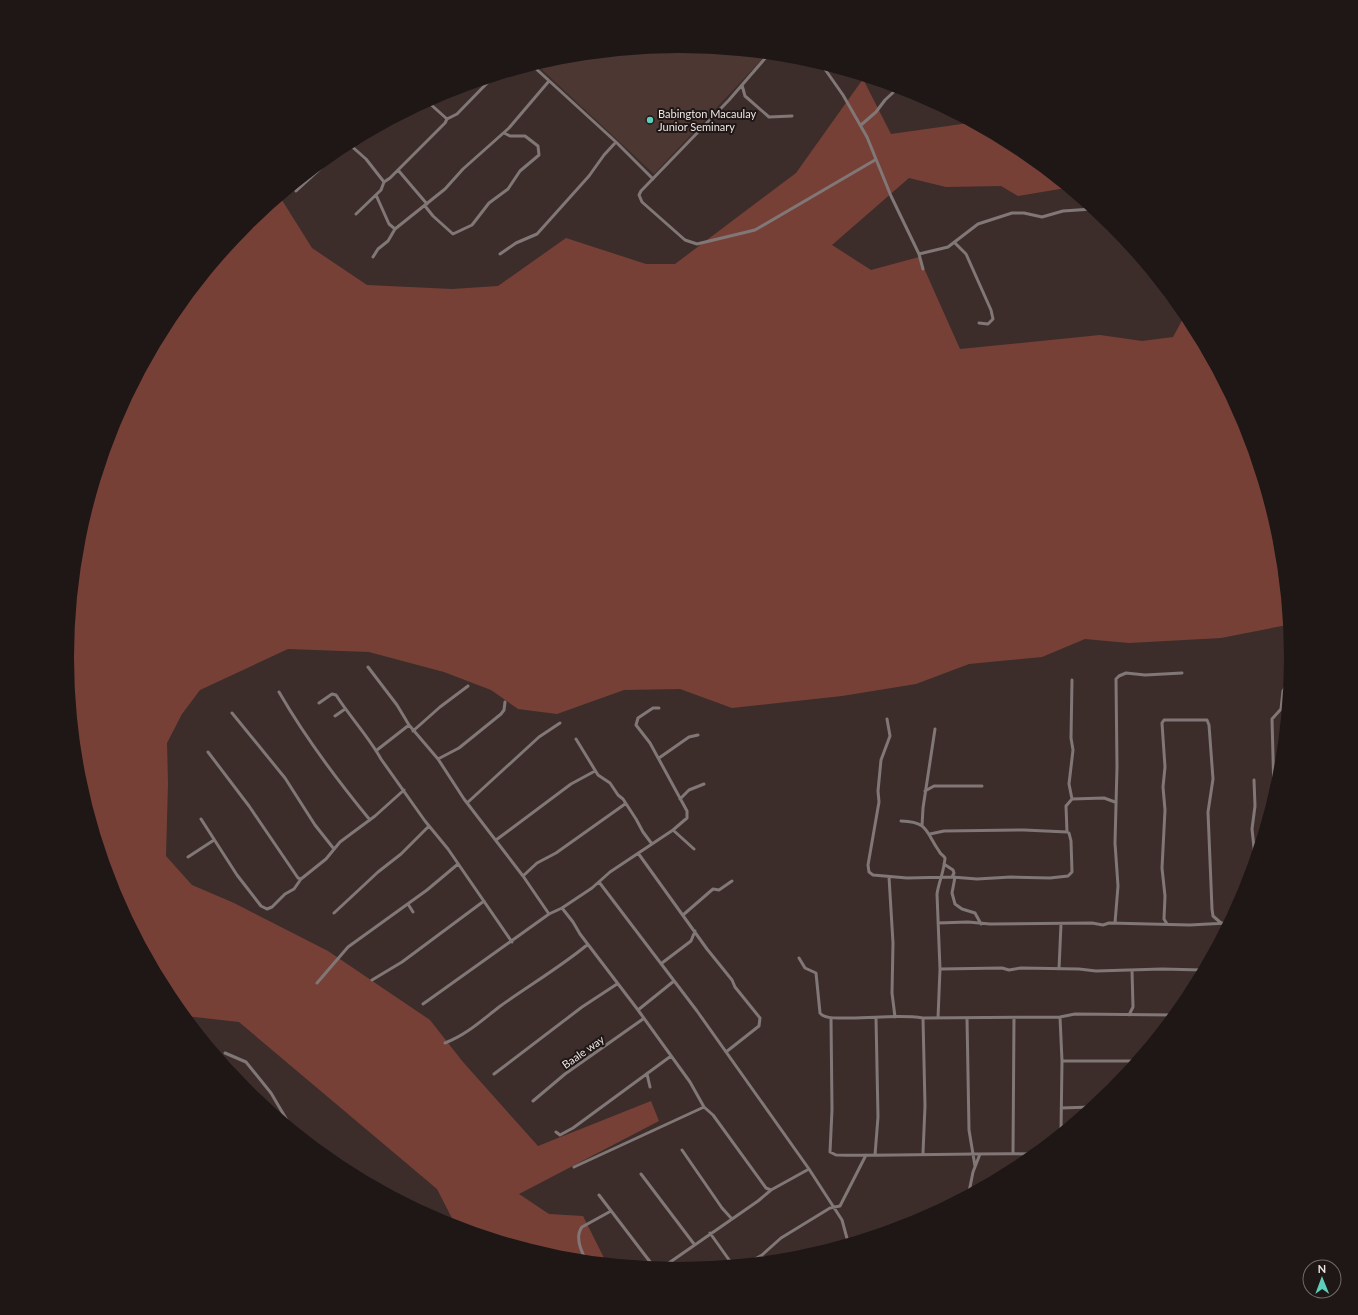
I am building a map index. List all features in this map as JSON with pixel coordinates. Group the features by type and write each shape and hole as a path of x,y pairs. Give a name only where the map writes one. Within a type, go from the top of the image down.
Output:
{"street":[{"path":"764,59 742,85 641,191 639,195 642,202 685,240 696,244 755,230 875,160"},
{"path":"538,70 616,142 653,179"},
{"path":"827,72 861,125 875,160 919,254 923,269"},
{"path":"373,257 378,249 388,241 395,229 445,190 463,169 504,134 549,81"},
{"path":"356,214 381,190 384,182 445,123 447,119 457,114 485,85"},
{"path":"742,85 745,96 769,117 792,116"},
{"path":"861,125 876,112 893,93"},
{"path":"432,106 447,119"},
{"path":"398,170 433,216 453,234 472,225 489,203 508,189 520,172 539,155 538,146 529,138 521,135 510,136 504,134"},
{"path":"500,254 516,243 537,234 589,176 604,155 616,142"},
{"path":"354,148 366,159 384,182"},
{"path":"296,191 301,186"},
{"path":"376,195 390,224 395,229"},
{"path":"919,254 948,247 978,224 1012,213 1024,212 1042,217 1063,211 1085,210"},
{"path":"955,243 966,254 993,315 993,319 988,324 978,323"},
{"path":"368,667 397,705 413,731 438,759 467,803 523,876 549,914"},
{"path":"1115,923 1118,886 1115,843 1117,677 1126,673 1145,675 1182,673"},
{"path":"887,719 890,736 881,760 878,792 879,802 868,869 873,875 889,877 954,877 984,879 1011,877 1050,878 1068,876 1072,872 1071,841 1069,833 1066,832 1065,809 1072,799 1069,784 1073,750 1071,738 1072,680"},
{"path":"413,731 440,706 468,686"},
{"path":"279,692 325,762 370,820"},
{"path":"319,703 328,695 334,694 368,742 377,750 381,759 429,826 448,849 512,942"},
{"path":"1281,707 1282,694"},
{"path":"438,759 459,748 501,714 504,710 505,702"},
{"path":"423,1004 446,989 456,978 512,942 549,914 562,908 638,853 674,830 688,816 687,811 659,758 636,722 638,718 651,709 659,708"},
{"path":"335,716 345,709"},
{"path":"1274,765 1272,719 1281,709"},
{"path":"232,713 285,778 315,825 334,849"},
{"path":"1166,924 1164,919 1165,896 1162,868 1165,810 1163,787 1165,767 1162,724 1164,720 1204,720 1209,725 1213,779 1208,812 1213,916 1221,924"},
{"path":"467,803 539,737 560,723"},
{"path":"377,750 409,725"},
{"path":"922,826 925,791 935,729"},
{"path":"659,758 690,737 698,735"},
{"path":"576,739 595,771 600,777 610,783 652,844"},
{"path":"208,752 249,806 298,878 301,879"},
{"path":"496,840 571,784 595,771"},
{"path":"1254,780 1255,806 1252,829 1254,844"},
{"path":"680,799 689,790 704,784"},
{"path":"925,791 934,786 982,786"},
{"path":"201,819 237,875 265,909 269,909 285,894 294,889 301,879 326,859 334,849 404,790"},
{"path":"1072,799 1104,798 1115,802"},
{"path":"523,876 537,863 556,853 625,804"},
{"path":"901,821 914,822 922,826 933,838 939,852 944,856 942,878 938,882 937,894 940,969 938,1018"},
{"path":"334,913 378,872 401,854 429,826"},
{"path":"674,830 694,848"},
{"path":"930,834 944,831 1004,830 1066,832"},
{"path":"933,838 935,834"},
{"path":"188,857 214,840"},
{"path":"638,853 682,915 732,980 735,987 760,1018 759,1026 726,1052"},
{"path":"317,983 348,947 408,904 458,864"},
{"path":"944,864 953,870 954,873 952,894 955,904 962,909 975,913 981,924"},
{"path":"889,877 893,943 892,993 895,1017"},
{"path":"682,915 713,889 719,890 732,881"},
{"path":"599,882 662,963 808,1169 842,1220 847,1238"},
{"path":"372,980 402,962 484,902"},
{"path":"408,904 413,912"},
{"path":"562,908 587,945 638,1010 690,1082 704,1107 713,1116 766,1188 771,1190"},
{"path":"1205,924 1213,916"},
{"path":"1160,924 1164,919"},
{"path":"938,923 1092,923 1103,925 1115,923 1221,924"},
{"path":"1059,969 1061,924"},
{"path":"691,941 694,931"},
{"path":"662,963 691,941 701,940"},
{"path":"445,1043 472,1029 498,1008 538,982 587,945"},
{"path":"799,958 804,968 816,973 820,1013 831,1018 908,1016 923,1018 967,1018 990,1016 1014,1018 1060,1017 1075,1014 1166,1015"},
{"path":"940,969 1002,968 1009,970 1021,968 1197,970"},
{"path":"1129,1015 1133,1008 1132,970"},
{"path":"638,1010 674,981"},
{"path":"494,1074 520,1053 617,984"},
{"path":"1060,1017 1062,1061 1061,1126"},
{"path":"831,1018 832,1110 830,1152 836,1155 923,1153 1024,1154"},
{"path":"875,1155 878,1126 876,1018"},
{"path":"923,1018 925,1106 923,1153"},
{"path":"967,1018 969,1130 971,1151 975,1166"},
{"path":"1013,1153 1014,1018"},
{"name":"Baale way","path":"533,1101 565,1074 644,1019"},
{"path":"225,1053 246,1062 271,1093 284,1115"},
{"path":"556,1132 560,1135 568,1131 603,1107 627,1087 671,1056"},
{"path":"1062,1061 1128,1062"},
{"path":"647,1074 650,1087"},
{"path":"574,1168 704,1107"},
{"path":"1061,1108 1083,1107"},
{"path":"682,1150 717,1202 732,1219"},
{"path":"970,1187 975,1166 980,1154"},
{"path":"759,1257 782,1238 830,1208 840,1206 866,1155"},
{"path":"670,1262 732,1219 766,1193 808,1169"},
{"path":"641,1174 694,1244"},
{"path":"766,1188 766,1193"},
{"path":"599,1195 650,1261"},
{"path":"583,1254 579,1245 579,1231 582,1227 612,1211"},
{"path":"710,1233 729,1260"}],"shaded area":[{"name":"Babington Macaulay Junior Seminary","path":"639,54 719,54 762,59 654,174 542,70 600,58"},
{"path":"861,82 865,83 891,134 962,124 1015,155 1061,189 1018,196 1001,186 946,187 909,178 832,245 871,270 919,257 960,349 1100,335 1142,341 1173,337 1182,321 1203,355 1221,390 1251,463 1263,501 1272,540 1278,579 1282,626 1221,638 1129,643 1085,639 1042,657 969,664 916,684 842,696 732,708 680,689 624,690 557,714 518,709 491,690 444,672 369,652 288,649 200,690 182,714 167,743 168,783 166,856 192,885 234,903 328,951 430,1020 463,1062 538,1146 651,1101 659,1121 519,1194 549,1214 583,1216 604,1257 561,1250 485,1230 452,1217 437,1189 239,1022 193,1017 176,993 155,960 121,889 95,814 86,775 76,697 74,658 76,618 86,540 95,501 107,463 137,390 155,355 199,290 252,230 282,201 312,248 367,285 452,289 498,286 566,238 646,264 675,264 796,173"}],"place":[{"name":"Babington Macaulay Junior Seminary","path":"650,120"}]}
